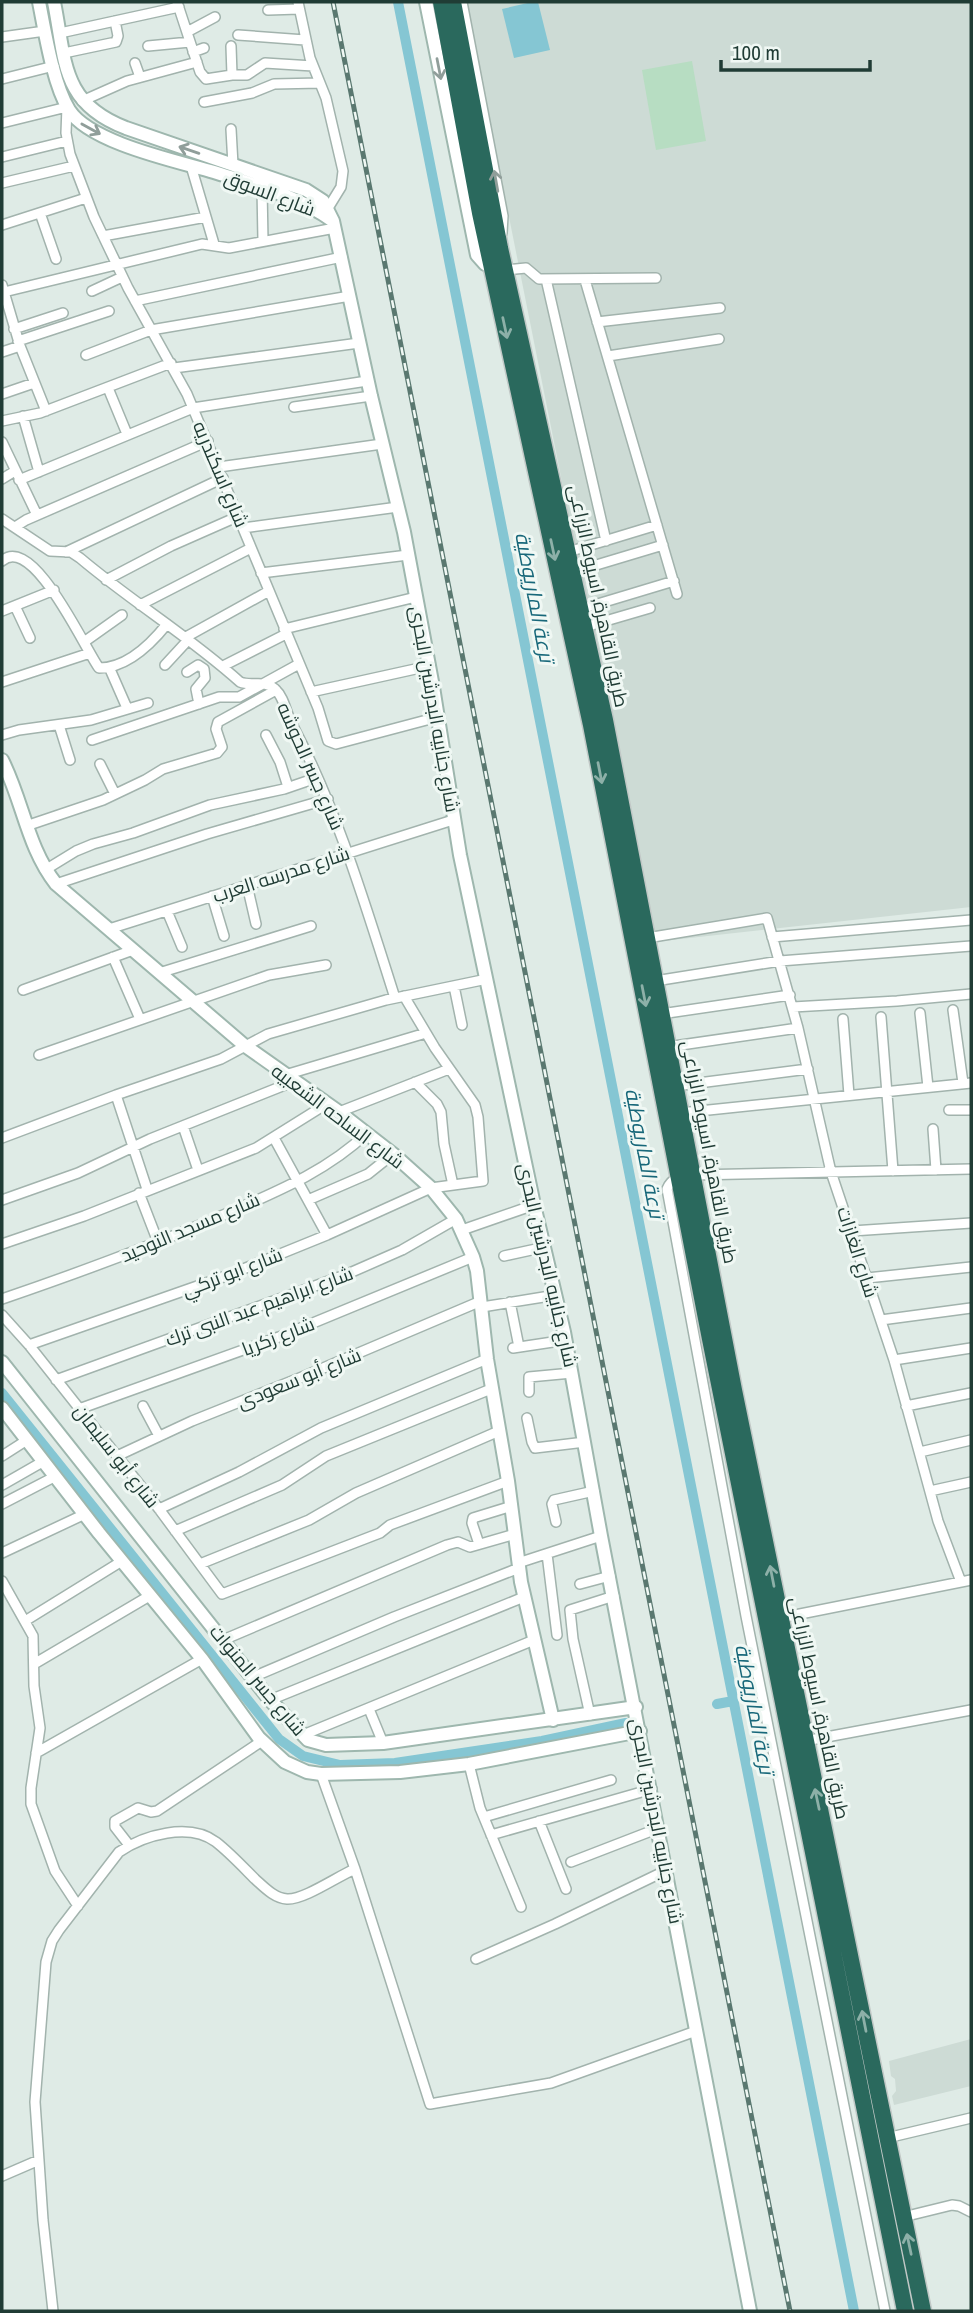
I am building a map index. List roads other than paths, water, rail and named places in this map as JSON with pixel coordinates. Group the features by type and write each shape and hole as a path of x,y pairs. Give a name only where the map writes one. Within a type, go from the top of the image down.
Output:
{"highway":[{"name":"طريق القاهرة, اسيوط الزراعى","path":"440,2 498,268 923,2311"},
{"name":"طريق القاهرة, اسيوط الزراعى","path":"453,2 486,212 500,248 498,268 573,572 647,938 680,1113 686,1176 847,2028 905,2311"}],"street":[{"name":"شارع السوق","path":"39,2 67,107 80,123 132,147 297,200 330,218"},
{"path":"54,2 70,77 82,101 195,57 204,48"},
{"path":"426,2 477,255 485,264 498,268 526,268 537,279 656,278"},
{"path":"463,2 503,216 500,248"},
{"path":"60,33 178,4 195,57 206,79 253,73 265,63 313,66"},
{"path":"46,411 5,309 3,289 202,244 229,248 263,241 330,218 341,187 343,171 326,98 313,66 299,5 268,10"},
{"path":"148,46 189,37 215,17"},
{"path":"64,53 116,42 118,36 115,21"},
{"path":"2,37 45,31"},
{"path":"238,35 306,40"},
{"path":"231,46 232,75"},
{"path":"135,63 140,77"},
{"path":"2,79 54,66"},
{"path":"204,103 252,93 274,84 320,83"},
{"name":"شارع السوق","path":"82,101 111,122 306,190 319,198 330,218"},
{"path":"2,123 67,107"},
{"name":"شارع اسكندريه","path":"67,107 67,141 86,198 122,277 173,366 208,441 311,692 327,739 333,744 438,717"},
{"path":"232,129 233,165"},
{"path":"2,157 67,141"},
{"path":"2,183 74,166"},
{"path":"191,166 214,244"},
{"path":"262,188 263,241"},
{"path":"2,225 86,198"},
{"path":"40,213 56,259"},
{"path":"103,236 206,217"},
{"name":"شارع جنابيه البدرشين البحرى","path":"330,218 342,257 359,344 398,507 438,717 453,820 534,1205 566,1340 601,1536 652,1789 750,2311"},
{"path":"135,301 342,257"},
{"path":"92,291 122,277"},
{"path":"546,279 606,541"},
{"path":"585,280 677,594"},
{"path":"86,355 151,330 350,296"},
{"path":"597,322 720,308"},
{"path":"2,352 109,311"},
{"path":"15,329 64,313"},
{"path":"608,356 719,338"},
{"path":"2,421 46,411 173,366 359,344"},
{"path":"19,481 193,408 368,381"},
{"path":"2,394 34,383"},
{"path":"108,388 127,434"},
{"path":"294,407 371,396"},
{"path":"23,416 39,472"},
{"path":"15,527 208,441"},
{"path":"2,442 37,515"},
{"path":"219,467 382,444"},
{"path":"2,479 15,471"},
{"path":"66,552 223,478"},
{"path":"243,528 398,507"},
{"path":"106,580 171,546 239,516"},
{"name":"شارع جسر الحوشه","path":"2,519 50,551 66,552 80,558 106,580 188,638 243,684 266,684 276,690 328,799 400,997 469,1095 477,1111 484,1179 431,1188"},
{"path":"568,552 657,525"},
{"path":"573,572 663,545"},
{"path":"140,605 251,548"},
{"path":"261,573 408,555"},
{"path":"2,561 8,556 16,556 54,590 99,668 109,667 135,654 167,624"},
{"path":"581,609 674,582"},
{"path":"8,609 54,590"},
{"path":"165,665 188,638 269,591"},
{"path":"223,666 285,632 416,597"},
{"path":"2,599 30,638"},
{"path":"585,627 650,608"},
{"path":"84,642 122,615"},
{"path":"2,682 90,653"},
{"path":"187,672 200,664 205,672 205,678 196,689 199,704"},
{"path":"92,740 222,696 236,698 299,664"},
{"path":"311,692 429,666"},
{"path":"109,667 127,708"},
{"path":"26,826 115,794 163,769 218,753 222,747 216,729 218,722 276,690"},
{"path":"2,735 19,730 91,720 148,703"},
{"path":"59,725 70,760"},
{"path":"266,735 280,762 288,787"},
{"name":"شارع الساحه الشعبيه","path":"2,760 6,779 45,870 56,884 244,1045 328,1103 393,1154 431,1188 459,1225 473,1257 482,1304 491,1389 512,1506 518,1566 553,1720"},
{"path":"100,764 115,794"},
{"path":"45,870 93,844 133,833 210,805 316,778"},
{"path":"56,884 207,834 328,799"},
{"name":"شارع مدرسه العرب","path":"109,929 453,820"},
{"path":"247,885 256,924"},
{"path":"212,896 224,936"},
{"path":"167,911 182,947"},
{"name":"شارع الغازات","path":"647,938 767,918 799,1028 831,1172 894,1360 930,1491 966,1581"},
{"path":"772,937 971,920"},
{"path":"159,973 311,926"},
{"path":"655,981 780,961 971,946"},
{"path":"23,990 133,950"},
{"path":"113,957 140,1019"},
{"path":"39,1055 269,975 327,965"},
{"path":"2,1138 222,1059 268,1034 400,997 487,979"},
{"path":"454,986 463,1025"},
{"path":"793,1007 971,994"},
{"path":"661,1014 790,995"},
{"path":"680,1113 967,1083 953,1010"},
{"path":"920,1013 928,1087"},
{"path":"881,1017 893,1171"},
{"path":"843,1019 849,1095"},
{"path":"667,1046 799,1028"},
{"path":"2,1200 78,1173 290,1078 426,1033"},
{"path":"339,1112 449,1069"},
{"path":"675,1086 808,1069"},
{"path":"415,1082 442,1112 444,1144 453,1185"},
{"path":"116,1095 158,1242"},
{"path":"2,1244 84,1216 256,1148 328,1103"},
{"path":"949,1110 971,1110"},
{"path":"183,1126 198,1170"},
{"path":"933,1129 936,1170"},
{"name":"شارع مسجد التوحيد","path":"2,1299 158,1242 298,1181 335,1160 367,1133"},
{"path":"274,1138 327,1235"},
{"path":"308,1200 368,1174 393,1154"},
{"path":"885,2311 746,1616 667,1189 686,1176 971,1169"},
{"name":"شارع ابو تركي","path":"29,1345 226,1276 327,1235 431,1188"},
{"name":"شارع ابراهيم عبد النبى ترك","path":"57,1380 345,1275 459,1225 534,1205"},
{"path":"852,1231 971,1223"},
{"path":"504,1256 545,1247"},
{"name":"شارع زكريا","path":"79,1409 268,1341 473,1257"},
{"path":"867,1278 971,1267"},
{"name":"شارع أبو سعودى","path":"117,1456 159,1436 482,1304 510,1303 556,1295"},
{"path":"510,1303 516,1347 566,1340"},
{"path":"881,1320 971,1308"},
{"name":"شارع أبو سليمان","path":"2,1315 29,1345 159,1509 222,1594 380,1533 390,1525 508,1481"},
{"path":"894,1360 971,1348"},
{"path":"159,1509 239,1472 321,1428 487,1359"},
{"name":"شارع جسر المنوات","path":"2,1362 270,1700 303,1735 320,1744 383,1743 636,1707"},
{"path":"529,1392 529,1377 572,1373"},
{"path":"175,1531 282,1485 326,1456 491,1389"},
{"path":"906,1406 971,1393"},
{"path":"143,1406 159,1436"},
{"name":"شارع جسر المنوات","path":"2,1408 202,1659 262,1741 285,1762 307,1772 321,1774 400,1772 470,1764 640,1731"},
{"path":"527,1418 532,1442 536,1448 585,1442"},
{"path":"200,1564 309,1520 356,1493 499,1431"},
{"path":"2,1457 27,1440"},
{"path":"920,1452 971,1440"},
{"path":"2,1485 44,1461"},
{"path":"2,1504 56,1476"},
{"path":"930,1491 971,1482"},
{"path":"556,1522 552,1504 554,1500 594,1491"},
{"path":"479,1544 473,1518 512,1506"},
{"path":"2,1553 85,1514"},
{"path":"223,1640 447,1545 458,1542 467,1547 515,1534"},
{"path":"253,1677 547,1554 601,1536"},
{"path":"547,1554 557,1635"},
{"path":"25,1621 122,1561"},
{"path":"580,1584 610,1576"},
{"path":"2,1581 33,1636 34,1686 40,1728 31,1788 33,1812 55,1871 78,1906"},
{"path":"780,1618 966,1581"},
{"path":"34,1664 151,1595"},
{"path":"590,1715 573,1639 570,1609 614,1596"},
{"path":"270,1700 524,1597"},
{"path":"303,1735 534,1640"},
{"path":"36,1753 202,1659"},
{"path":"369,1709 383,1743"},
{"path":"805,1741 971,1710"},
{"path":"129,1845 115,1827 115,1821 138,1808 157,1811 262,1741"},
{"path":"470,1764 475,1794 522,1907"},
{"path":"321,1774 355,1869 431,2105 551,2083 696,2031"},
{"path":"484,1817 611,1780"},
{"path":"491,1835 652,1789"},
{"path":"539,1821 566,1889"},
{"path":"572,1862 659,1828"},
{"path":"53,2311 36,2102 46,1962 52,1941 108,1863 129,1845 147,1838 169,1834 203,1835 215,1842 275,1896 290,1899 355,1869"},
{"path":"476,1959 667,1871"},
{"path":"887,2138 971,2118"},
{"path":"2,2176 39,2160"},
{"path":"903,2217 952,2205 971,2212"}],"water":[{"path":"538,2 550,50 514,58 502,9"}],"waterway":[{"name":"ترعة الماريوطية","path":"398,2 854,2311"},
{"path":"2,1393 279,1739 303,1756 340,1765 395,1763 542,1741 626,1723"},
{"path":"717,1704 733,1701"}],"railway":[{"path":"333,2 790,2311"}]}
